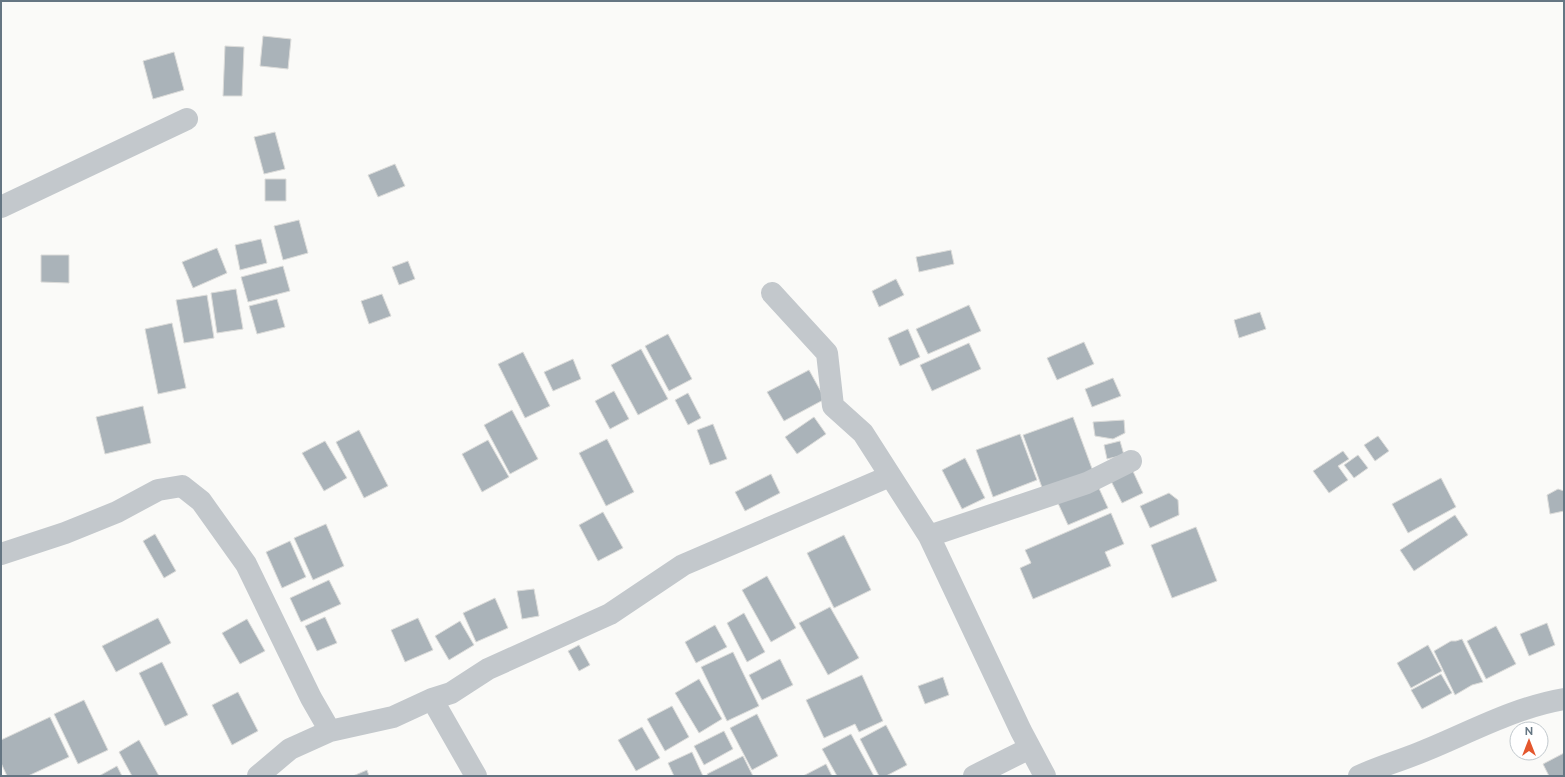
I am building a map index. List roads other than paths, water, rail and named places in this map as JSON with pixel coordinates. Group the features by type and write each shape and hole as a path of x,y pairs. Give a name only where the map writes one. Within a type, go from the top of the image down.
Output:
{"street":[{"path":"1,206 187,119"},
{"path":"772,293 827,353 833,406 863,433 929,536 1044,776"},
{"path":"929,536 1087,483 1131,461"},
{"path":"258,776 290,749 330,731 393,717 432,699 451,693 488,669 610,614 683,565 890,476"},
{"path":"1,554 65,533 117,512 158,490 182,486 201,500 246,564 311,698 330,731"},
{"path":"432,699 476,776"},
{"path":"1359,776 1418,753 1493,720 1564,699"},
{"path":"974,776 1030,748"}]}
